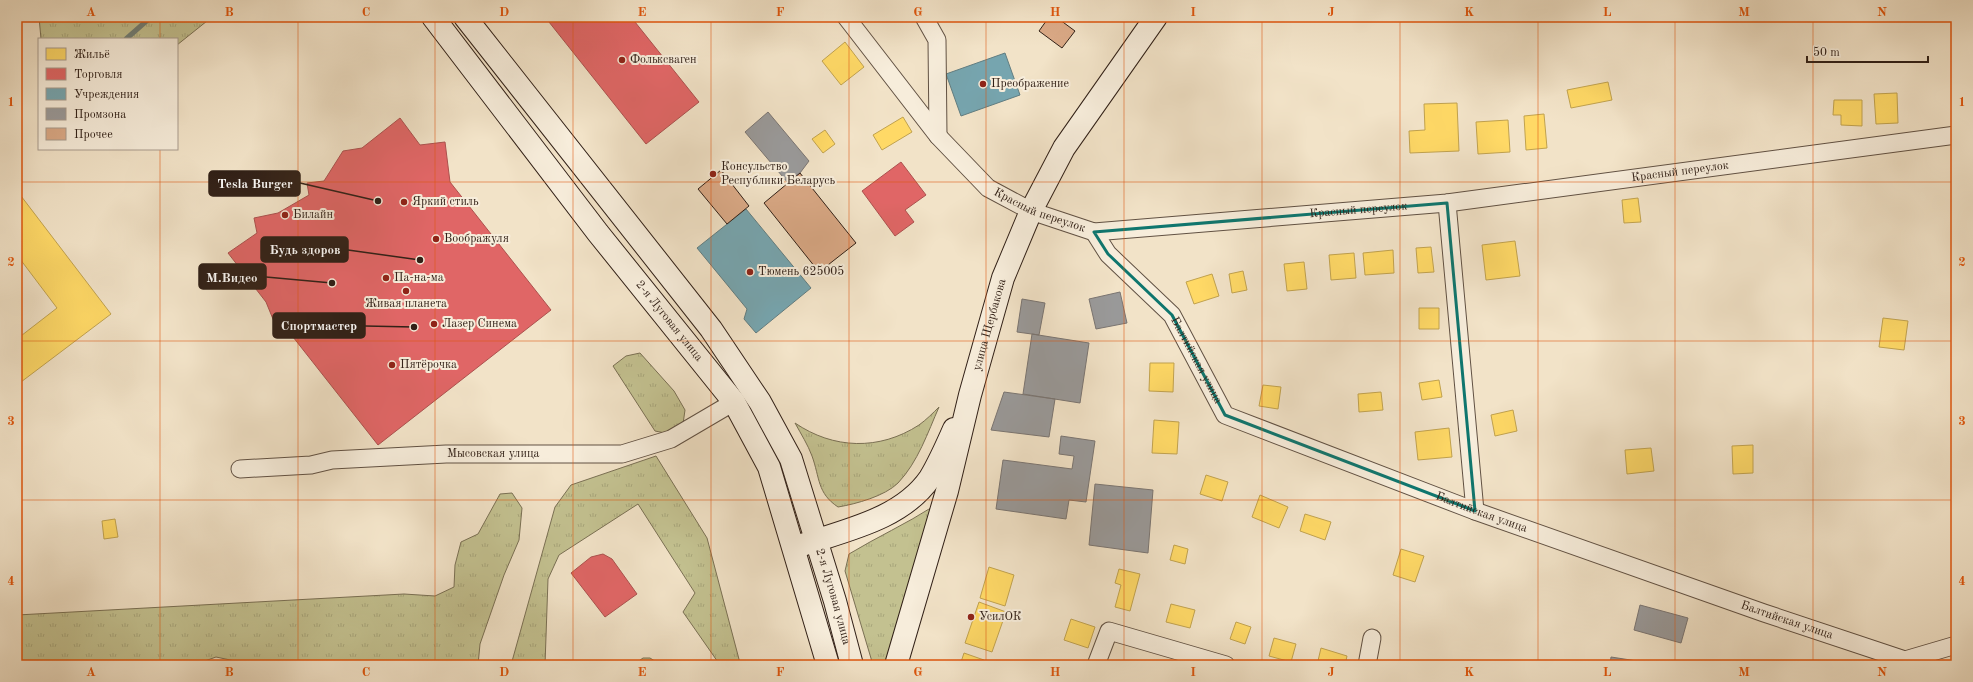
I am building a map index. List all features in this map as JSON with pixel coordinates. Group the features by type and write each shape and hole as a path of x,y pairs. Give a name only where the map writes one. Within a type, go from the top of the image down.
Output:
{"main road":[{"name":"2-я Луговая улица","path":"433,17 598,233 734,402 769,467 828,665"},
{"name":"2-я Луговая улица","path":"465,17 711,329 760,402 791,459 843,629 852,665"},
{"name":"улица Щербакова","path":"896,665 948,492 970,395 1003,278 1031,211 1064,148 1156,17"},
{"path":"792,548 863,525 888,514 912,498 929,478 970,395"}],"street":[{"name":"Красный переулок","path":"846,17 938,136 988,188 1031,211 1094,232 1447,203 1956,135"},
{"path":"924,17 937,40 938,136"},
{"path":"1447,203 1475,511"},
{"name":"Балтийская улица","path":"1094,232 1108,254 1172,315 1225,416 1475,511 1764,614 1905,660 1956,646"},
{"name":"Мысовская улица","path":"240,469 311,465 332,460 446,454 622,454 671,439 734,402"},
{"path":"1096,665 1109,631 1226,665"},
{"path":"1367,665 1372,638"}],"highlighted area":[{"path":"1447,203 1475,511 1225,415 1172,315 1108,254 1094,232"}],"green space":[{"path":"39,17 212,17 178,44 178,38 41,38"},
{"path":"640,353 674,391 685,410 683,424 670,434 655,431 613,366 626,356"},
{"path":"939,407 917,456 898,483 878,496 861,502 838,507 831,502 823,491 815,464 795,423 810,432 840,442 856,444 872,443 904,433 919,425"},
{"path":"656,456 707,538 740,663 720,665 683,612 695,593 638,504 559,555 548,579 545,665 511,665 555,507 571,485"},
{"path":"512,493 522,508 519,540 504,575 480,644 478,665 254,665 216,657 194,665 17,665 17,615 404,594 435,596 454,587 455,565 461,542 478,534 500,494"},
{"path":"934,506 887,665 873,665 845,571 849,554"},
{"path":"643,658 650,658 661,665 633,665"}],"building: Жильё":[{"path":"845,42 864,67 841,85 822,61"},
{"path":"1608,82 1612,100 1571,108 1567,90"},
{"path":"1897,93 1898,123 1876,124 1874,94"},
{"path":"1834,100 1862,100 1862,126 1841,125 1841,115 1833,115"},
{"path":"1457,103 1459,151 1410,153 1409,131 1425,130 1424,104"},
{"path":"1544,114 1547,148 1526,150 1524,116"},
{"path":"903,117 912,132 882,150 873,135"},
{"path":"1508,120 1510,152 1478,154 1476,122"},
{"path":"825,130 835,144 823,153 812,139"},
{"path":"18,192 111,314 17,385 17,339 57,308 17,255"},
{"path":"1638,198 1641,222 1624,223 1622,200"},
{"path":"1515,241 1520,276 1486,280 1482,245"},
{"path":"1431,247 1434,272 1418,273 1416,248"},
{"path":"1393,250 1394,273 1365,275 1363,253"},
{"path":"1354,253 1356,278 1331,280 1329,255"},
{"path":"1304,262 1307,289 1287,291 1284,264"},
{"path":"1243,271 1247,290 1232,293 1229,274"},
{"path":"1212,274 1219,296 1194,304 1186,282"},
{"path":"1419,308 1439,308 1439,329 1419,329"},
{"path":"1883,318 1908,321 1904,350 1879,347"},
{"path":"1150,363 1174,363 1173,392 1149,391"},
{"path":"1439,380 1442,397 1422,400 1419,383"},
{"path":"1263,385 1281,387 1278,409 1259,406"},
{"path":"1381,392 1383,410 1359,412 1358,394"},
{"path":"1513,410 1517,431 1495,436 1491,415"},
{"path":"1154,420 1179,422 1177,454 1152,453"},
{"path":"1449,428 1452,457 1418,460 1415,432"},
{"path":"1753,445 1753,473 1733,474 1732,446"},
{"path":"1651,448 1654,471 1627,474 1625,450"},
{"path":"1206,475 1228,482 1222,501 1200,494"},
{"path":"1260,495 1288,507 1279,528 1252,517"},
{"path":"1305,514 1331,522 1325,540 1300,531"},
{"path":"115,519 118,537 104,539 102,521"},
{"path":"1174,545 1188,549 1185,564 1170,560"},
{"path":"1401,549 1424,556 1415,582 1393,575"},
{"path":"989,567 1014,575 1005,606 980,598"},
{"path":"1119,569 1140,574 1130,611 1115,607 1121,585 1115,583"},
{"path":"979,602 1006,612 992,652 965,643"},
{"path":"1171,604 1195,610 1190,628 1166,622"},
{"path":"1071,619 1095,627 1088,648 1064,640"},
{"path":"1236,622 1251,627 1245,644 1230,639"},
{"path":"1274,638 1296,644 1291,662 1269,656"},
{"path":"1321,648 1347,656 1345,665 1317,665"},
{"path":"964,653 984,660 983,665 960,665"},
{"path":"1122,662 1140,665 1121,665"}],"building: Торговля":[{"name":"Фольксваген","path":"545,17 631,17 699,102 646,144"},
{"name":"Па-на-ма","path":"400,118 420,145 445,142 450,182 551,310 378,445 282,323 275,324 266,302 228,253 257,233 254,218 278,213 309,195 307,183 324,181 343,151 362,148"},
{"path":"901,162 926,195 905,210 914,222 895,236 862,191"},
{"path":"603,554 612,559 637,594 605,617 571,573 591,557"}],"building: Учреждения":[{"name":"Преображение","path":"1005,53 1020,95 961,116 946,74"},
{"path":"746,209 811,288 756,333 744,319 747,309 697,248"}],"building: Промзона":[{"path":"768,112 809,161 800,173 788,183 745,132"},
{"path":"1120,292 1127,323 1096,329 1089,299"},
{"path":"1022,299 1045,303 1039,335 1017,332"},
{"path":"1032,334 1089,343 1080,403 1023,394"},
{"path":"1004,392 1055,399 1049,437 991,430"},
{"path":"1061,436 1095,441 1086,502 1069,500 1066,519 996,509 1003,460 1072,469 1074,456 1059,454"},
{"path":"1095,484 1153,490 1148,553 1089,545"},
{"path":"1640,605 1688,618 1681,643 1634,630"},
{"path":"1611,657 1663,665 1610,665"}],"building: Прочее":[{"path":"1049,17 1056,17 1075,31 1062,48 1039,31"},
{"path":"721,170 749,206 727,224 698,189"},
{"path":"800,173 856,243 819,272 764,203"}],"waterway":[{"path":"127,38 151,17"}],"place":[{"name":"Фольксваген","path":"622,60"},
{"name":"Преображение","path":"983,84"},
{"name":"Консульство Республики Беларусь","path":"713,174"},
{"name":"Tesla Burger","path":"378,201"},
{"name":"Яркий стиль","path":"404,202"},
{"name":"Билайн","path":"285,215"},
{"name":"Воображуля","path":"436,239"},
{"name":"Будь здоров","path":"420,260"},
{"name":"Тюмень 625005","path":"750,272"},
{"name":"Па-на-ма","path":"386,278"},
{"name":"М.Видео","path":"332,283"},
{"name":"Живая планета","path":"406,291"},
{"name":"Лазер Синема","path":"434,324"},
{"name":"Спортмастер","path":"414,327"},
{"name":"Пятёрочка","path":"392,365"},
{"name":"УсилОК","path":"971,617"}]}
